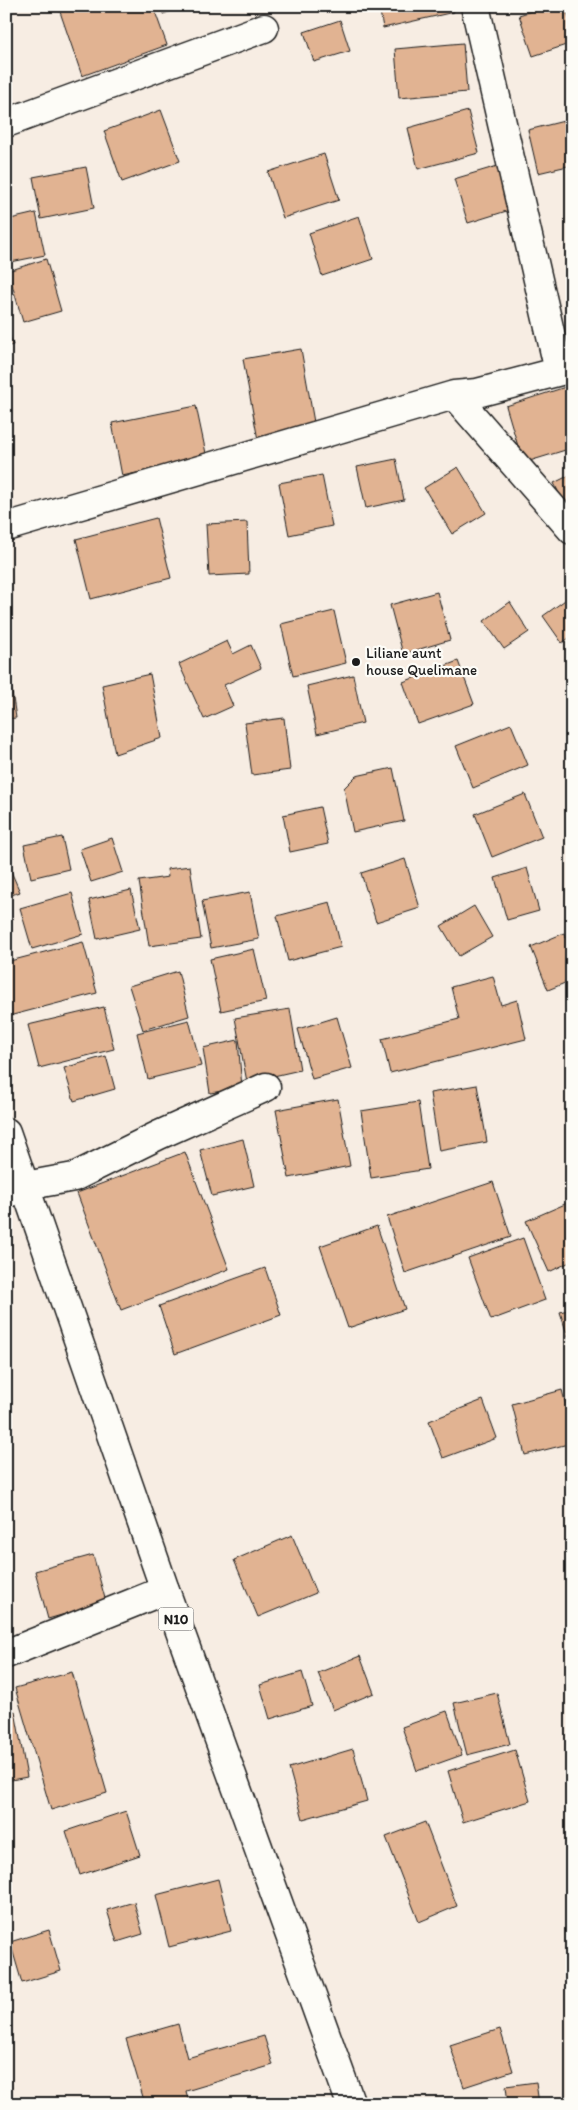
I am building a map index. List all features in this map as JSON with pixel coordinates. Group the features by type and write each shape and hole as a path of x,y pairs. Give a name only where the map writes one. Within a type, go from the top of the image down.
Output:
{"street":[{"path":"6,528 454,394 478,393 565,369 475,6"},
{"path":"6,123 264,28"},
{"path":"454,394 572,530"},
{"path":"16,1190 74,1178 158,1134 266,1087"},
{"name":"N10","path":"6,1132 16,1190 165,1590 351,2104"},
{"path":"6,1654 165,1590"}],"building":[{"path":"58,6 153,6 167,45 82,76"},
{"path":"161,6 187,6 163,14"},
{"path":"379,6 453,6 454,12 383,28"},
{"path":"547,6 565,6 572,27 572,43 533,56 519,15"},
{"path":"340,20 350,51 314,62 304,32"},
{"path":"463,43 467,92 399,98 395,49"},
{"path":"161,110 180,161 122,182 104,131"},
{"path":"468,111 479,153 418,169 408,128"},
{"path":"572,119 572,165 538,173 528,130"},
{"path":"324,154 339,200 283,218 268,172"},
{"path":"501,165 513,209 468,223 454,179"},
{"path":"86,167 94,208 41,219 33,177"},
{"path":"36,213 45,255 6,263 6,220"},
{"path":"359,216 373,259 322,276 309,233"},
{"path":"46,259 61,311 23,322 8,271"},
{"path":"572,299 572,316 568,300"},
{"path":"6,324 13,345 6,347"},
{"path":"301,349 315,428 258,440 243,359"},
{"path":"572,385 572,448 523,463 506,406"},
{"path":"196,406 207,458 122,476 112,423"},
{"path":"396,459 404,500 366,508 357,467"},
{"path":"458,467 486,513 452,534 424,488"},
{"path":"572,474 572,520 554,483"},
{"path":"322,475 332,526 289,535 279,483"},
{"path":"156,518 171,578 91,599 76,539"},
{"path":"247,522 249,574 209,576 206,524"},
{"path":"437,592 450,640 403,654 390,605"},
{"path":"568,598 572,603 572,636 562,643 543,616"},
{"path":"510,602 529,632 504,649 484,621"},
{"path":"334,611 346,663 293,676 281,624"},
{"path":"227,641 233,654 251,645 261,668 224,685 233,706 204,719 179,664"},
{"path":"458,661 474,704 418,724 403,682"},
{"path":"150,674 162,738 115,754 102,685"},
{"path":"353,675 363,723 317,734 307,686"},
{"path":"10,679 16,718 6,719 6,680"},
{"path":"284,718 290,770 252,775 245,723"},
{"path":"511,724 528,765 473,788 456,746"},
{"path":"393,768 404,821 353,832 344,788 356,776"},
{"path":"525,794 542,837 492,857 475,814"},
{"path":"320,807 328,844 290,852 283,815"},
{"path":"62,837 69,869 31,878 24,845"},
{"path":"112,838 123,872 91,882 80,849"},
{"path":"405,859 420,908 376,922 361,873"},
{"path":"6,860 20,892 6,897"},
{"path":"190,866 201,939 149,946 139,881 168,877 167,869"},
{"path":"527,868 539,911 507,920 495,878"},
{"path":"131,890 140,929 97,939 89,900"},
{"path":"250,892 259,939 211,948 202,901"},
{"path":"72,893 83,934 32,949 20,908"},
{"path":"330,902 341,947 288,961 277,916"},
{"path":"474,906 492,937 459,956 441,926"},
{"path":"564,933 572,952 572,980 548,990 531,947"},
{"path":"83,942 97,993 9,1016 6,1004 6,962"},
{"path":"254,949 266,1001 221,1011 210,959"},
{"path":"178,971 189,1016 143,1030 129,986"},
{"path":"493,976 501,1005 517,1000 526,1039 390,1073 382,1039 459,1019 451,987"},
{"path":"104,1007 114,1049 39,1068 28,1025"},
{"path":"290,1009 300,1070 247,1082 235,1018"},
{"path":"337,1017 352,1068 312,1079 298,1029"},
{"path":"189,1020 201,1066 148,1079 137,1033"},
{"path":"238,1040 242,1088 210,1093 203,1048"},
{"path":"106,1056 115,1089 74,1101 64,1068"},
{"path":"477,1085 487,1142 439,1151 430,1093"},
{"path":"338,1099 350,1166 289,1178 276,1110"},
{"path":"418,1102 428,1169 371,1178 361,1111"},
{"path":"243,1139 254,1186 212,1196 200,1150"},
{"path":"185,1152 229,1269 121,1310 77,1193"},
{"path":"493,1182 511,1237 405,1273 387,1217"},
{"path":"572,1201 572,1261 549,1272 526,1221"},
{"path":"377,1226 405,1309 348,1328 320,1246"},
{"path":"523,1238 545,1300 491,1320 468,1258"},
{"path":"265,1268 281,1315 175,1354 159,1306"},
{"path":"572,1309 572,1350 560,1312"},
{"path":"562,1390 572,1428 572,1443 525,1455 512,1404"},
{"path":"483,1400 497,1438 443,1458 429,1421"},
{"path":"292,1535 316,1593 258,1617 234,1560"},
{"path":"93,1555 106,1602 48,1619 35,1571"},
{"path":"360,1656 374,1693 333,1710 318,1673"},
{"path":"72,1672 107,1793 51,1810 15,1688"},
{"path":"302,1672 312,1706 270,1719 260,1685"},
{"path":"497,1693 510,1744 467,1755 454,1703"},
{"path":"15,1711 27,1777 6,1781 6,1713"},
{"path":"447,1711 462,1755 417,1771 402,1727"},
{"path":"353,1749 367,1801 303,1819 289,1768"},
{"path":"515,1750 530,1801 463,1822 448,1771"},
{"path":"126,1811 140,1855 80,1875 66,1831"},
{"path":"425,1822 457,1906 419,1922 386,1837"},
{"path":"218,1879 231,1931 169,1947 156,1895"},
{"path":"134,1902 143,1934 117,1942 107,1910"},
{"path":"49,1930 61,1971 22,1983 10,1942"},
{"path":"178,2024 187,2058 264,2036 273,2065 186,2091 189,2103 145,2104 126,2039"},
{"path":"500,2029 513,2071 464,2087 450,2045"},
{"path":"536,2082 539,2104 508,2104 506,2086"}],"place":[{"name":"Liliane aunt house Quelimane","path":"356,662"}]}
